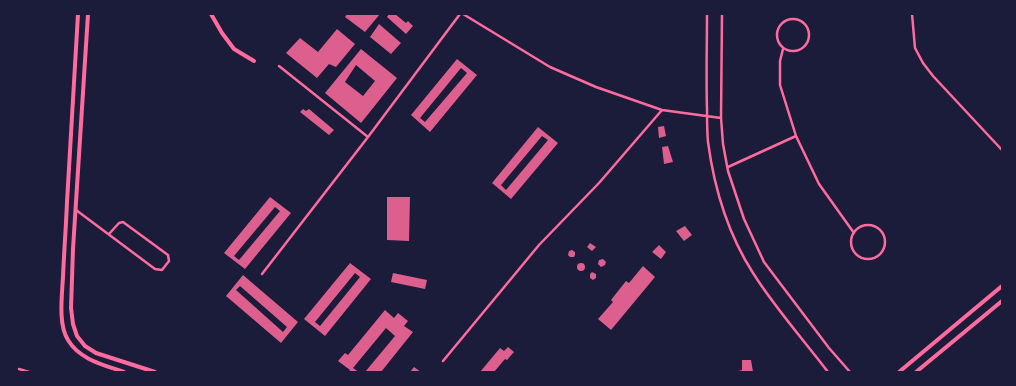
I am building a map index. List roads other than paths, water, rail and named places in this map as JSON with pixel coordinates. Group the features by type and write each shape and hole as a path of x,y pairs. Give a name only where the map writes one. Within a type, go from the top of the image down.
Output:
{"street":[{"path":"78,14 64,250 62,308 64,326 68,339 78,353 92,361 124,372"},
{"path":"88,14 71,308 73,324 76,336 85,346 96,353 154,372"},
{"path":"211,14 222,33 234,48 254,61"},
{"path":"899,372 1002,286"},
{"path":"916,372 1002,301"}],"lane":[{"path":"262,274 461,14 550,67 596,87 662,110 721,118"},
{"path":"707,14 708,141 714,177 723,207 737,243 753,273 780,311 828,372"},
{"path":"722,14 721,118 728,167 744,219 764,262 829,348 850,372"},
{"path":"912,14 915,48 923,63 933,76 1002,150"},
{"path":"788,20 798,20 803,22 809,30 809,40 806,45 798,51 793,52 783,48 779,45 776,35 780,25 788,20"},
{"path":"783,48 780,61 780,86 796,136 819,184 854,234"},
{"path":"279,66 368,137"},
{"path":"443,361 539,246 599,183 662,110"},
{"path":"728,167 796,136"},
{"path":"76,210 155,269 162,270 169,261 168,255 123,222 119,223 109,234"},
{"path":"867,225 877,227 884,235 885,240 883,250 875,258 865,259 860,257 853,249 852,239 854,234 857,229 867,225"},
{"path":"20,369 29,372"}]}
